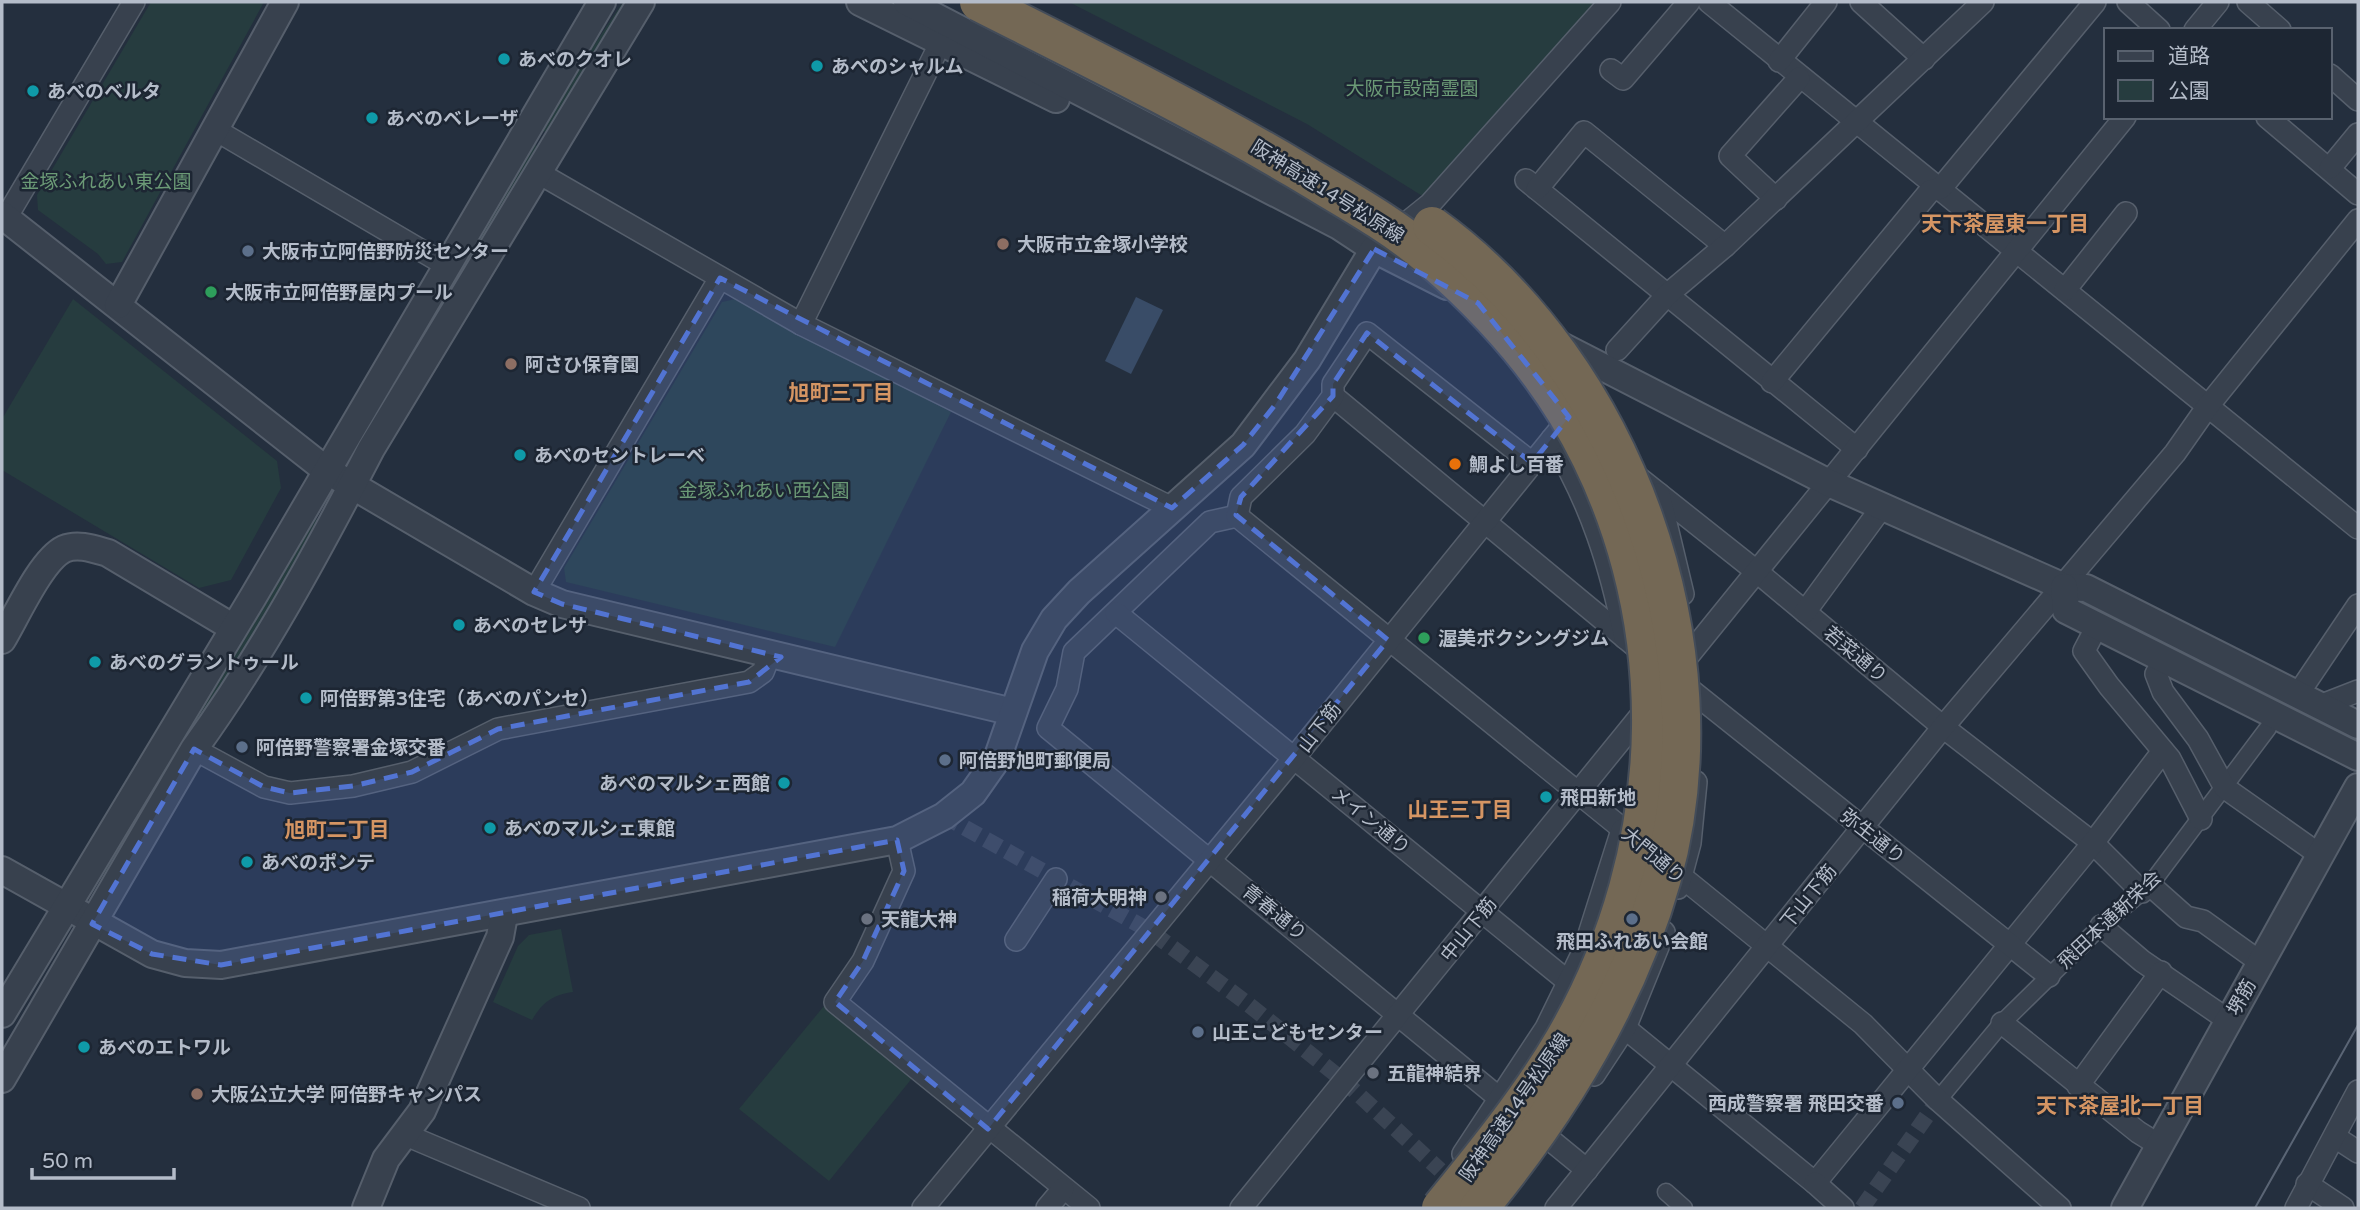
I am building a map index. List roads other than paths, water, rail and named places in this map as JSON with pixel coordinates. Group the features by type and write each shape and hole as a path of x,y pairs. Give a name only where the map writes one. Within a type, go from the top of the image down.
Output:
{"highway":[{"name":"阪神高速14号松原線","path":"979,2 1227,129 1378,218 1430,257 1483,308 1545,381 1591,458 1615,518 1644,626 1651,690 1649,795 1634,868 1605,952 1564,1041 1494,1142 1464,1202"},
{"name":"阪神高速14号松原線","path":"1035,2 1238,106 1393,198 1444,235 1497,282 1566,363 1614,447 1641,512 1671,619 1680,690 1677,799 1662,877 1632,963 1586,1054 1519,1160 1464,1202"}],"street":[{"path":"134,2 4,216 326,470 534,592 562,604 1013,712"},
{"path":"118,305 285,2"},
{"path":"2,1014 602,2"},
{"path":"2,1079 194,749 226,705 537,172 641,2"},
{"path":"860,2 1334,237 1374,249"},
{"path":"907,2 1339,226 1374,249 1829,483 2064,587 2086,588 2358,724"},
{"path":"2,870 92,924 152,954 185,963 221,965 503,915 897,840 944,816 972,793 997,759 1035,651 1054,619 1243,445 1307,360 1374,249 1430,204 1610,2"},
{"path":"1611,70 1622,79 1689,2"},
{"path":"1779,61 1826,2"},
{"path":"1861,2 1924,59"},
{"path":"1617,350 1667,295 1725,246 1857,124 1983,2"},
{"path":"1772,382 1930,191 1941,188 2095,2"},
{"path":"2128,2 2157,28"},
{"path":"2197,28 2218,2"},
{"path":"2248,2 2278,28"},
{"path":"1714,4 1799,78 1941,188 2358,528"},
{"path":"802,324 941,42"},
{"path":"2332,77 2358,100"},
{"path":"1776,199 1730,156 1799,78"},
{"name":"中山下筋","path":"1241,1208 2123,119"},
{"path":"2269,119 2358,194"},
{"path":"214,129 446,265"},
{"path":"1725,246 1584,132 1532,185 1857,449"},
{"path":"2330,168 2358,134"},
{"path":"537,172 802,324 1172,508"},
{"path":"2065,290 2126,213"},
{"name":"下山下筋","path":"1556,1208 1943,727 2175,453 2208,406 2358,220"},
{"path":"534,592 720,278"},
{"path":"1116,613 1210,522 1237,516 1241,497 1305,434 1333,396 1333,384 1367,333 1532,463"},
{"name":"山下筋","path":"923,1208 1294,758 1591,388"},
{"name":"弥生通り","path":"1333,396 1672,676 2049,976"},
{"path":"1559,431 1600,536 1626,638"},
{"name":"若菜通り","path":"1559,431 1659,494 1805,611 1943,727 2093,843 2146,888 2186,917 2203,921 2260,962"},
{"path":"1659,494 1694,648"},
{"path":"1805,611 1882,507"},
{"name":"大門通り","path":"1237,516 1863,1024 1938,1100 2060,1208"},
{"path":"2,640 51,558 66,548 88,547 108,553 232,627"},
{"path":"2064,587 2066,610 2358,757"},
{"path":"2298,694 2357,607"},
{"name":"青春通り","path":"1116,613 1074,652 1066,689 1048,728 1587,1170"},
{"name":"メイン通り","path":"1116,613 1843,1208"},
{"path":"2097,626 2084,651 2163,751 2201,819"},
{"path":"194,749 264,788 290,793 353,786 412,772 498,729 749,682 762,672 770,654"},
{"path":"2165,659 2156,674 2163,692 2198,738 2225,788 2320,855"},
{"path":"2322,705 2358,691"},
{"path":"1497,1208 1552,1140 1625,1028 1647,978 1681,878 1694,812 1697,696"},
{"name":"飛田本通新栄会","path":"1938,1100 2001,1023 2101,926 2146,888 2225,788 2268,728"},
{"path":"1815,1183 2093,843 2163,751"},
{"name":"堺筋","path":"2125,1208 2358,787"},
{"path":"1422,1208 1448,1177 1546,1028 1569,982 1596,916 1622,828"},
{"path":"897,840 904,871 863,961 835,1002 988,1129 1089,1208"},
{"path":"1017,940 1056,878"},
{"path":"366,1208 386,1159 422,1111 494,949 503,915"},
{"path":"2101,926 2142,961 2228,1020"},
{"path":"2078,1086 2161,972"},
{"path":"2001,1023 2078,1086 2159,1145"},
{"path":"2296,1208 2358,1091"},
{"path":"406,1135 579,1208"},
{"path":"2335,1137 2358,1152"},
{"path":"2307,1184 2343,1208"},
{"path":"1046,1208 1063,1189"},
{"path":"1666,1192 1684,1208"}],"water":[{"path":"1136,297 1163,310 1131,374 1105,361"}],"tunnel":[{"path":"944,816 1150,931 1248,1004 1344,1081 1440,1170"},
{"path":"1862,1208 1938,1100"}],"tram line":[{"path":"2255,1208 2358,1025"}],"place":[{"name":"あべのクオレ","path":"504,59"},
{"name":"あべのシャルム","path":"817,66"},
{"name":"あべのベルタ","path":"33,91"},
{"name":"あべのベレーザ","path":"372,118"},
{"name":"大阪市立金塚小学校","path":"1003,244"},
{"name":"大阪市立阿倍野防災センター","path":"248,251"},
{"name":"大阪市立阿倍野屋内プール","path":"211,292"},
{"name":"阿さひ保育園","path":"511,364"},
{"name":"あべのセントレーベ","path":"520,455"},
{"name":"鯛よし百番","path":"1455,464"},
{"name":"あべのセレサ","path":"459,625"},
{"name":"渥美ボクシングジム","path":"1424,638"},
{"name":"あべのグラントゥール","path":"95,662"},
{"name":"阿倍野第3住宅（あべのパンセ）","path":"306,698"},
{"name":"阿倍野警察署金塚交番","path":"242,747"},
{"name":"阿倍野旭町郵便局","path":"945,760"},
{"name":"あべのマルシェ西館","path":"784,783"},
{"name":"飛田新地","path":"1546,797"},
{"name":"あべのマルシェ東館","path":"490,828"},
{"name":"あべのポンテ","path":"247,862"},
{"name":"稲荷大明神","path":"1161,897"},
{"name":"天龍大神","path":"867,919"},
{"name":"飛田ふれあい会館","path":"1632,919"},
{"name":"山王こどもセンター","path":"1198,1032"},
{"name":"あべのエトワル","path":"84,1047"},
{"name":"五龍神結界","path":"1373,1073"},
{"name":"大阪公立大学 阿倍野キャンパス","path":"197,1094"},
{"name":"西成警察署 飛田交番","path":"1898,1103"}],"district":[{"name":"天下茶屋東一丁目","path":"2005,224"},
{"name":"旭町三丁目","path":"841,393"},
{"name":"山王三丁目","path":"1460,810"},
{"name":"旭町二丁目","path":"337,830"},
{"name":"天下茶屋北一丁目","path":"2120,1106"}],"park label":[{"name":"大阪市設南霊園","path":"1412,88"},
{"name":"金塚ふれあい東公園","path":"106,181"},
{"name":"金塚ふれあい西公園","path":"764,490"}]}
